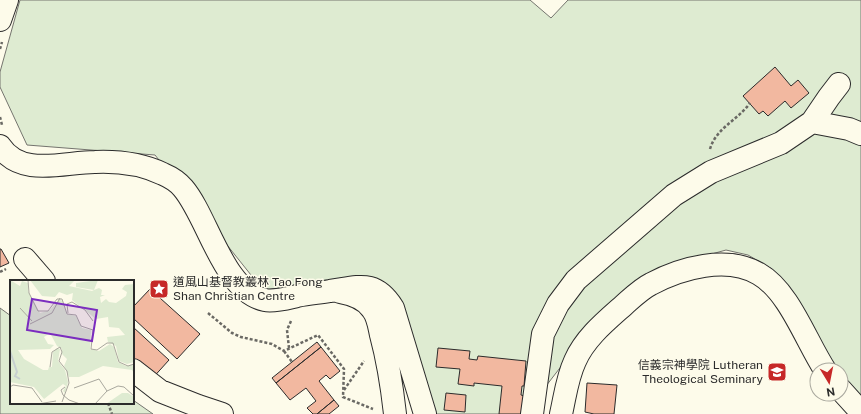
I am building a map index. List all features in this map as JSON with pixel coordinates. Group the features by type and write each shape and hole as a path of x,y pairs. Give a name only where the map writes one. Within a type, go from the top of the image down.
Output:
{"street":[{"path":"0,20 7,0"},
{"path":"532,414 543,334 558,304 576,280 674,195 711,172 781,143 812,122 840,84"},
{"path":"812,122 849,129 861,134"},
{"path":"0,146 13,160 26,164 46,166 88,162 135,164 159,172 175,181 185,190 226,267 238,283 250,294 265,301 286,299 310,293 362,286 367,286 382,294 393,308 425,414"},
{"path":"25,259 43,280"},
{"path":"561,414 566,388 575,361 594,333 608,318 650,284 697,267 713,264 739,267 758,273 771,282 782,294 820,362"},
{"path":"330,291 360,299 367,303 377,316 387,358 395,414"},
{"path":"134,371 160,391 222,414"},
{"path":"849,399 861,412"}],"path":[{"path":"699,180 712,141 744,111 750,103"},
{"path":"208,313 232,333 241,337 272,344 284,351 292,362"},
{"path":"289,348 287,330 292,316"},
{"path":"284,351 318,335 344,369 343,397 373,408 372,401"},
{"path":"343,390 368,356"},
{"path":"108,404 112,414"}],"green space":[{"path":"20,0 530,0 551,18 568,0 861,0 861,401 849,388 849,362 829,362 791,297 772,269 748,255 726,250 683,262 586,334 546,386 538,414 436,414 399,309 358,278 263,290 155,155 27,145 0,87 0,72"},
{"path":"0,308 10,315 10,404 134,404 134,401 153,414 0,414"}],"building":[{"path":"775,67 791,86 798,80 809,93 791,108 785,101 768,116 763,111 759,114 743,96"},
{"path":"0,249 9,263 0,267"},
{"path":"150,289 200,334 177,359 134,319 134,306"},
{"path":"134,328 169,360 150,381 134,367"},
{"path":"317,342 321,347 276,383 272,378"},
{"path":"321,347 340,371 330,379 326,375 319,381 334,400 317,414 313,414 307,408 316,401 306,388 290,400 276,383"},
{"path":"438,348 470,351 469,359 477,360 478,356 526,361 524,386 522,386 521,395 525,396 523,414 499,414 502,386 474,383 474,386 458,384 460,369 436,367"},
{"path":"587,383 617,385 614,414 594,414 585,412"},
{"path":"446,393 466,395 465,412 444,410"},
{"path":"334,400 339,406 329,414 317,414"}],"place":[{"name":"道風山基督教叢林 Tao Fong Shan Christian Centre","path":"159,289"},
{"name":"信義宗神學院 Lutheran Theological Seminary","path":"777,372"}]}
